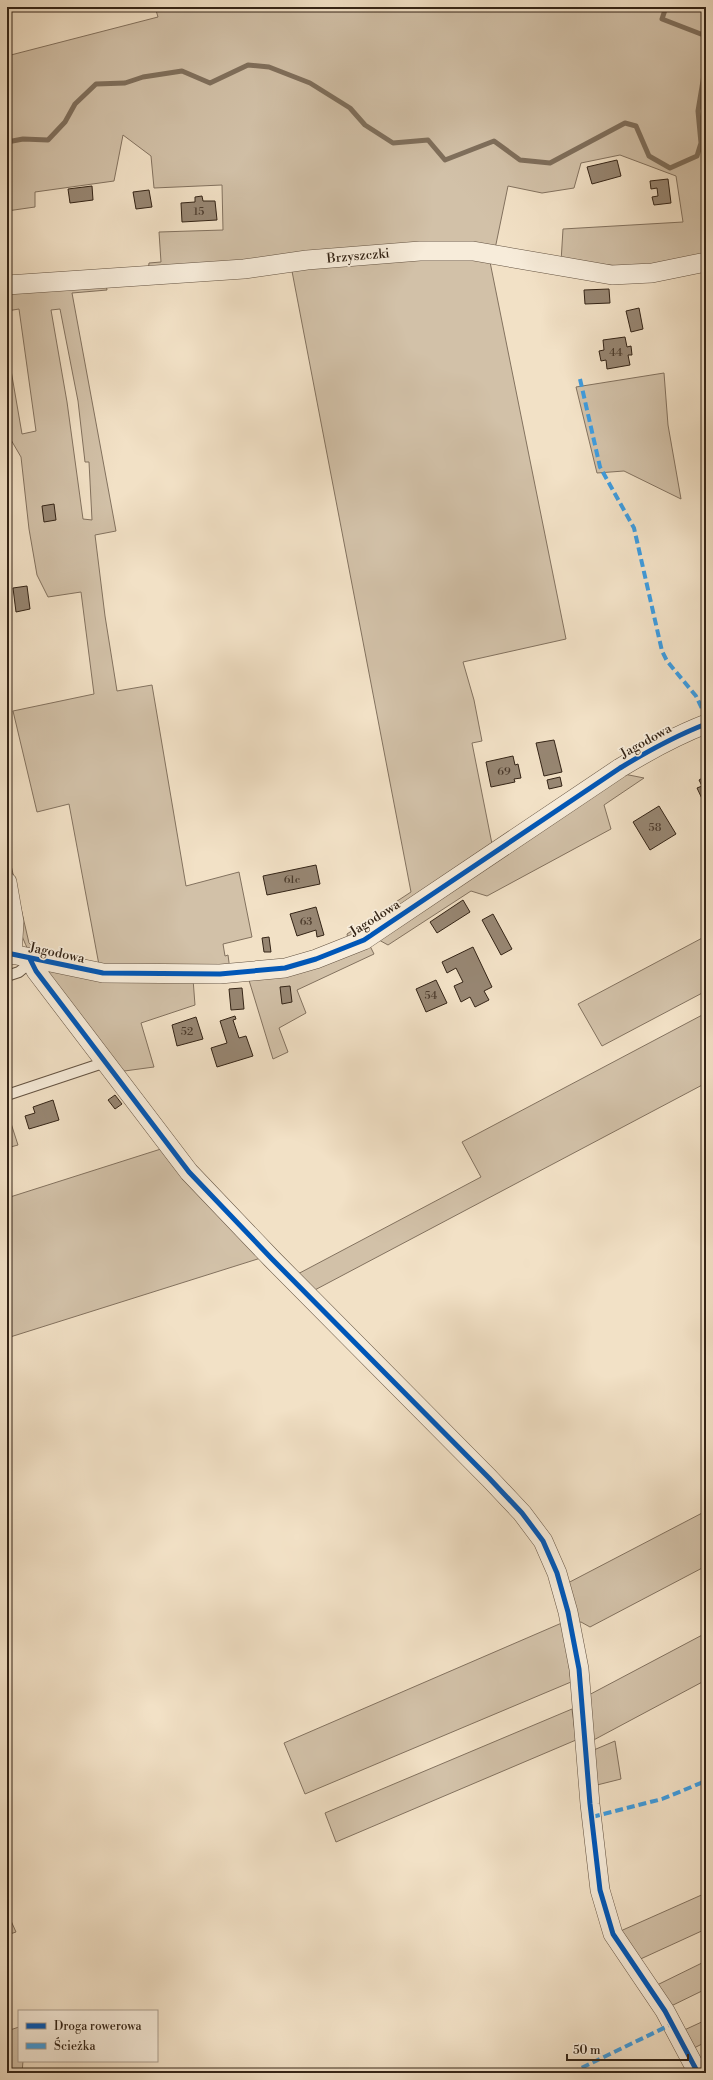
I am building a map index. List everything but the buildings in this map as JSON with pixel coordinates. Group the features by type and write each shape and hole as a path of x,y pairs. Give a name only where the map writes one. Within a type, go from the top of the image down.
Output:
{"street":[{"name":"Brzyszczki","path":"7,285 244,269 307,260 420,251 473,251 612,276 652,273 706,262"},
{"name":"Jagodowa","path":"9,954 31,961 103,973 205,975 242,973 285,968 316,959 364,940 620,768 682,733 706,724"},
{"path":"7,882 14,922 9,954"},
{"path":"31,961 189,1172 272,1259 489,1478 522,1513 543,1541 557,1574 566,1604 579,1669 590,1804 600,1890 613,1934 664,2011 698,2073"}],"lane":[{"path":"7,976 19,972 31,961"},
{"path":"7,1095 106,1062"}],"shaded area":[{"path":"155,7 706,7 706,257 654,268 561,262 563,229 683,222 676,176 620,155 581,163 574,188 542,193 508,186 495,249 148,272 149,263 161,262 159,232 223,230 222,185 154,188 151,156 123,135 114,181 35,192 35,207 7,211 7,56 158,17"},
{"path":"489,257 566,639 463,662 474,700 482,741 472,743 493,849 348,939 347,934 411,892 291,266"},
{"path":"106,284 107,290 72,293 116,531 95,535 105,616 117,691 152,685 186,886 239,872 252,937 223,944 225,956 228,955 230,970 121,971 31,954 21,933 13,903 7,848 29,943 35,949 99,965 69,804 37,812 13,711 94,694 81,592 48,597 37,575 29,529 21,457 7,433 7,347 22,434 36,431 19,309 7,311 7,288","holes":["60,309 78,401 85,462 89,462 92,520 83,519 67,402 51,310"]},
{"path":"664,373 668,425 681,499 624,471 597,473 576,387"},
{"path":"624,774 644,778 604,805 611,829 487,896 471,891 388,945 379,940"},
{"path":"706,936 706,991 602,1046 578,1004"},
{"path":"369,944 374,954 297,990 306,1013 279,1028 288,1052 273,1059 248,977"},
{"path":"45,966 193,979 195,1005 141,1023 154,1067 117,1072 41,972"},
{"path":"706,1013 706,1083 311,1292 294,1276 481,1177 462,1142"},
{"path":"7,1111 18,1145 7,1148"},
{"path":"164,1148 264,1257 7,1338 7,1198"},
{"path":"706,1511 706,1566 590,1627 581,1622 574,1623 564,1585"},
{"path":"564,1622 571,1682 305,1794 284,1743"},
{"path":"706,1633 706,1680 588,1743 585,1697"},
{"path":"572,1709 576,1740 336,1842 325,1813"},
{"path":"615,1741 621,1779 593,1786 589,1752"},
{"path":"706,1893 706,1929 634,1962 616,1933"},
{"path":"7,1912 16,1932 7,1935"},
{"path":"706,1961 706,1989 667,2008 653,1987"},
{"path":"706,2020 706,2042 690,2050 680,2032"},
{"path":"18,2027 18,2062 23,2062 22,2073 7,2073 7,2031"}],"waterway":[{"path":"666,7 662,19 706,36"},
{"path":"7,142 23,139 48,140 65,122 75,104 96,84 125,83 143,77 182,71 210,83 248,65 269,67 310,83 350,108 365,125 393,143 428,140 445,160 494,141 520,160 550,163 625,123 636,126 649,156 670,168 697,156 701,143 698,111 706,63"}],"marked path":[{"path":"580,379 600,467 634,528 662,651 667,661 696,696 706,717"},
{"path":"592,1817 662,1799 706,1781"},
{"path":"571,2073 672,2024"}],"cycle path":[{"path":"7,953 103,973 220,974 285,968 316,959 364,940 620,768 662,744 706,724"},
{"path":"30,959 36,971 189,1172 272,1259 489,1478 522,1513 543,1541 557,1573 568,1612 579,1669 590,1804 600,1890 613,1934 665,2011 698,2073"}]}
